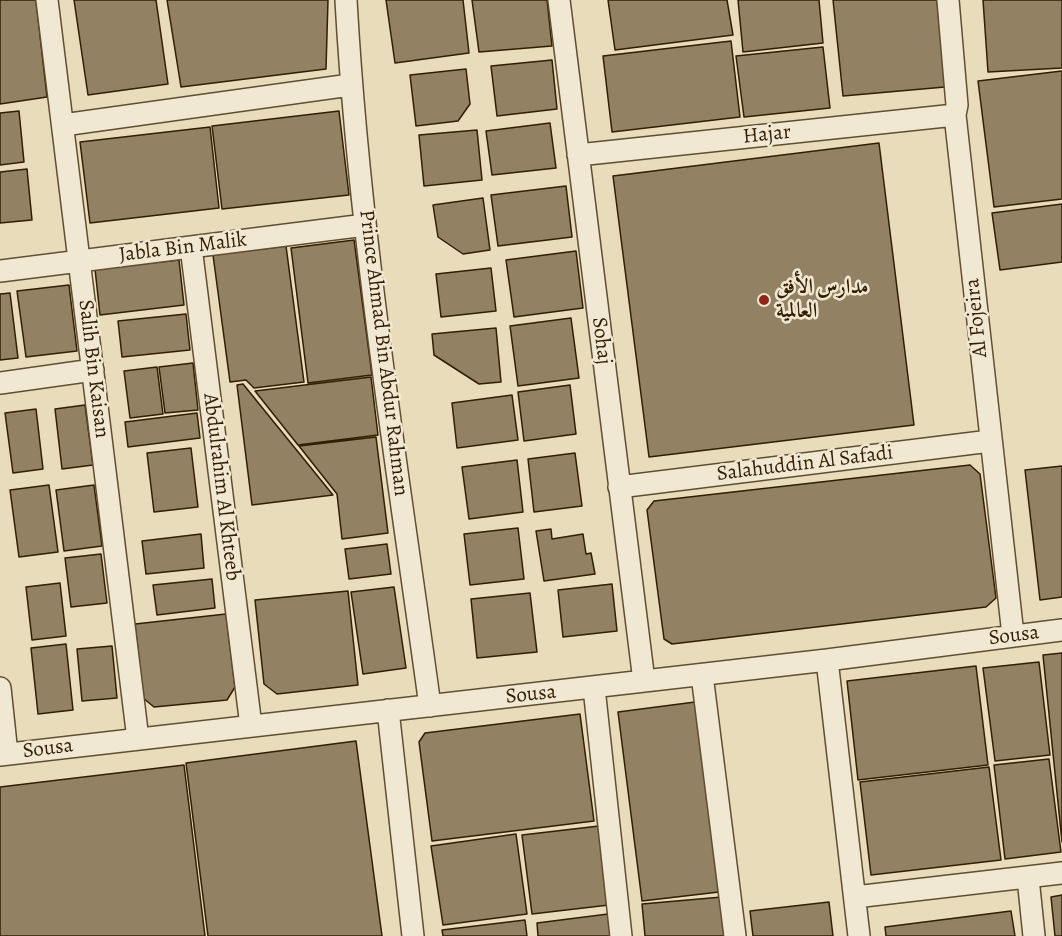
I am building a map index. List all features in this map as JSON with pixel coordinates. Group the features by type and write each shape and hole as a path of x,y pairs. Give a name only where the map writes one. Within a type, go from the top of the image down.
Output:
{"street":[{"name":"Salih Bin Kaisan","path":"47,0 138,739"},
{"name":"Prince Ahmad Bin Abdur Rahman","path":"346,0 350,86 365,225 430,706"},
{"name":"Sohaj","path":"559,0 644,681"},
{"name":"Al Fojeira","path":"948,0 956,115 1013,635"},
{"path":"63,125 350,86"},
{"name":"Hajar","path":"578,155 956,115"},
{"name":"Jabla Bin Malik","path":"0,271 365,225"},
{"name":"Abdulrahim Al Khteeb","path":"191,247 251,726"},
{"path":"0,382 93,370"},
{"name":"Salahuddin Al Safadi","path":"619,487 990,441"},
{"name":"Sousa","path":"4,754 702,675 1062,630"},
{"path":"827,660 859,936"},
{"path":"702,675 735,936"},
{"path":"594,687 621,936"},
{"path":"0,688 4,754"},
{"path":"388,710 413,936"},
{"path":"855,897 1062,873"},
{"path":"1028,878 1034,936"}],"building":[{"path":"0,0 36,0 47,97 0,104"},
{"path":"74,0 156,0 168,84 88,95"},
{"path":"167,0 328,0 326,69 181,87"},
{"path":"386,0 463,0 469,53 395,63"},
{"path":"472,0 547,0 552,46 479,52"},
{"path":"608,0 727,0 733,35 615,50"},
{"path":"738,0 819,0 823,43 743,52"},
{"path":"833,0 937,0 945,87 843,96"},
{"path":"983,0 1062,0 1062,68 988,72"},
{"path":"731,41 740,117 612,132 603,56"},
{"path":"823,47 830,108 744,117 736,56"},
{"path":"552,60 557,109 497,116 491,66"},
{"path":"466,69 470,104 458,121 416,126 410,75"},
{"path":"1062,71 1062,199 994,207 978,81"},
{"path":"19,111 24,162 0,165 0,113"},
{"path":"339,111 349,195 222,209 212,126"},
{"path":"550,123 556,168 492,175 486,131"},
{"path":"210,127 219,208 90,223 80,142"},
{"path":"477,130 482,180 424,186 419,135"},
{"name":"مدارس الأفق العالمية","path":"879,143 914,425 649,457 613,176"},
{"path":"27,169 32,220 0,223 0,172"},
{"path":"566,186 572,237 498,246 491,195"},
{"path":"483,198 490,250 463,254 438,237 433,205"},
{"path":"1062,204 1062,262 1000,270 992,213"},
{"path":"354,240 372,375 308,383 291,248"},
{"path":"286,246 304,382 254,388 246,380 230,382 213,255"},
{"path":"576,251 583,308 514,317 506,260"},
{"path":"179,260 184,305 100,315 95,269"},
{"path":"491,268 496,311 441,317 436,274"},
{"path":"69,285 77,351 26,357 17,291"},
{"path":"10,293 18,358 0,360 0,294"},
{"path":"186,314 190,350 122,357 118,321"},
{"path":"571,318 579,378 518,386 510,326"},
{"path":"496,328 501,382 479,384 434,355 432,334"},
{"path":"193,363 198,410 165,413 159,367"},
{"path":"157,367 163,414 130,418 124,371"},
{"path":"371,377 378,435 298,445 255,391"},
{"path":"243,384 333,495 252,505 237,385"},
{"path":"570,385 576,434 524,441 518,392"},
{"path":"512,395 518,440 457,448 452,403"},
{"path":"85,405 93,465 62,469 55,409"},
{"path":"36,409 43,469 13,473 5,413"},
{"path":"197,413 200,438 128,447 125,422"},
{"path":"376,437 388,533 342,539 337,494 299,446"},
{"path":"191,448 198,507 154,512 147,453"},
{"path":"575,453 582,506 534,512 528,459"},
{"path":"517,460 523,512 469,519 462,467"},
{"path":"970,465 980,474 996,598 986,607 672,644 664,639 647,510 654,501"},
{"path":"1062,466 1062,597 1040,600 1025,470"},
{"path":"49,485 58,552 19,557 10,490"},
{"path":"94,485 102,546 64,551 56,490"},
{"path":"518,528 524,579 470,585 464,534"},
{"path":"551,529 552,539 583,534 586,554 591,553 595,574 544,581 536,531"},
{"path":"201,534 204,568 146,574 142,541"},
{"path":"387,544 391,574 349,579 345,549"},
{"path":"101,554 107,603 71,607 65,558"},
{"path":"212,579 215,608 157,615 153,585"},
{"path":"60,583 66,636 32,640 26,587"},
{"path":"612,584 617,631 563,637 558,590"},
{"path":"394,587 406,668 363,674 351,592"},
{"path":"348,591 358,685 277,694 264,684 255,600"},
{"path":"530,593 537,652 477,658 471,599"},
{"path":"226,614 235,687 227,700 154,707 143,698 135,624"},
{"path":"66,644 73,710 38,714 31,648"},
{"path":"112,646 117,698 82,701 77,649"},
{"path":"1062,653 1062,842 1043,655"},
{"path":"1039,662 1050,755 995,761 983,668"},
{"path":"976,666 988,765 858,780 847,681"},
{"path":"695,702 719,892 642,901 618,712"},
{"path":"580,714 594,821 432,841 419,742 425,733"},
{"path":"356,741 382,936 208,936 186,763"},
{"path":"1049,759 1061,852 1005,859 994,765"},
{"path":"184,765 205,936 0,936 0,787"},
{"path":"989,767 1001,860 871,875 860,782"},
{"path":"599,826 609,905 532,914 522,835"},
{"path":"516,834 527,914 443,925 431,846"},
{"path":"1062,895 1062,936 1055,936 1051,897"},
{"path":"722,897 726,936 645,936 642,904"},
{"path":"829,902 833,936 753,936 750,911"},
{"path":"1011,911 1015,936 886,936 885,927"},
{"path":"608,914 611,936 538,936 537,923"},
{"path":"525,920 527,936 443,936 442,930"}],"place":[{"name":"مدارس الأفق العالمية","path":"764,300"}]}
